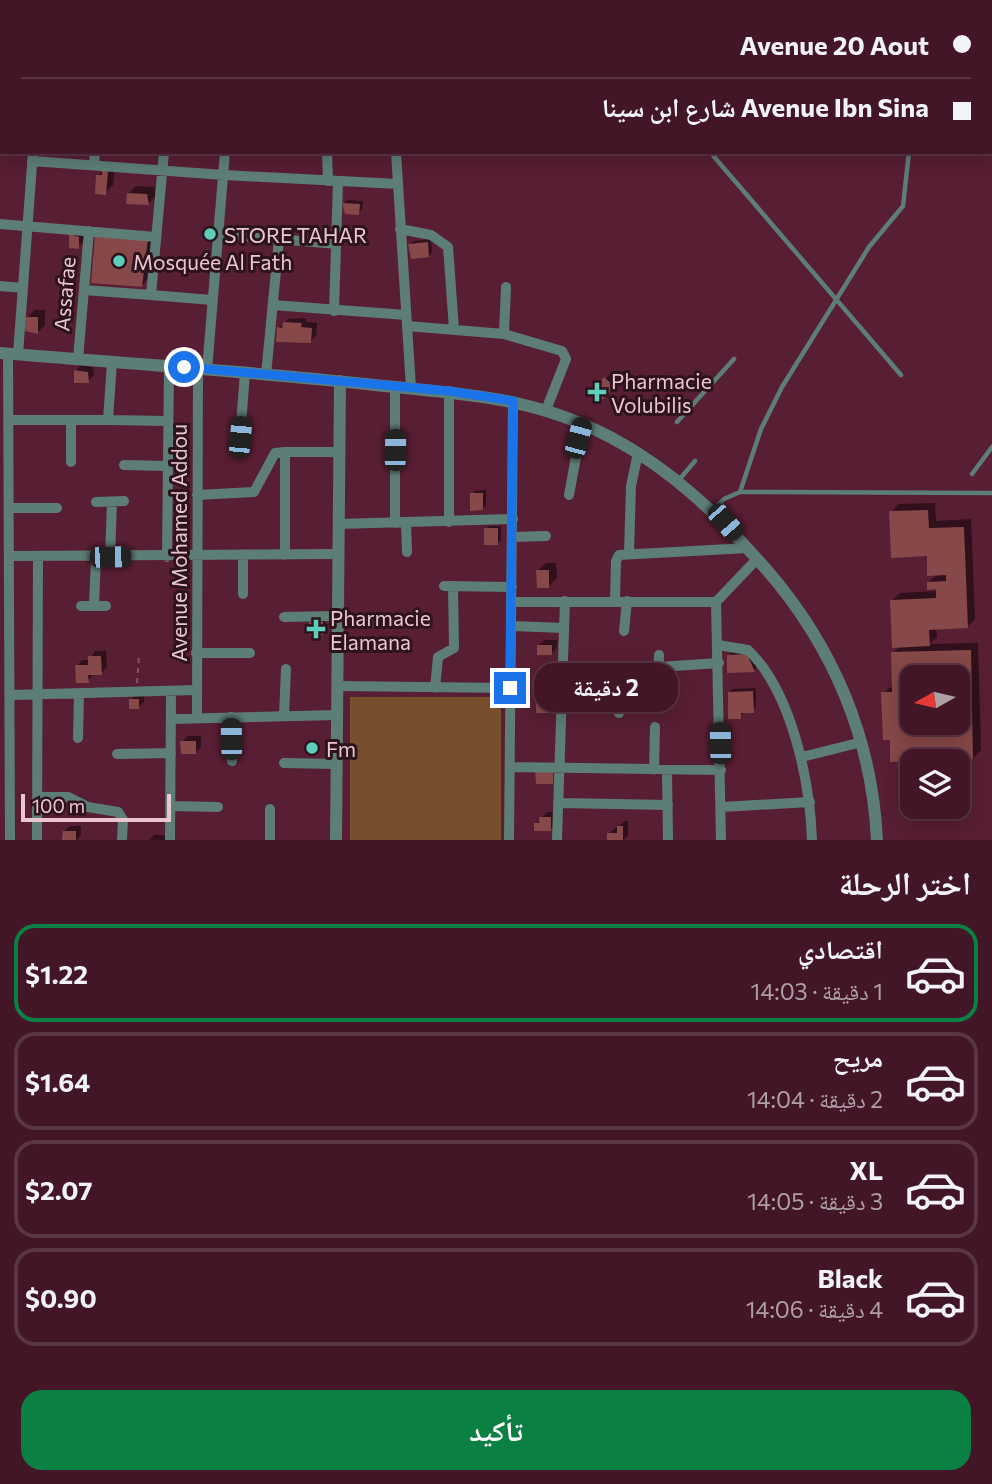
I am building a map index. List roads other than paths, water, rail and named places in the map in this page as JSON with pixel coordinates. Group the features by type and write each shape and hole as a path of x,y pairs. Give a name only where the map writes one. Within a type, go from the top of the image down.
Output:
{"street":[{"path":"94,165 95,154"},
{"path":"150,295 164,154"},
{"name":"Avenue Mohamed Addou","path":"197,718 197,495 202,369 212,300 225,154"},
{"path":"327,154 333,181 337,244 334,311"},
{"path":"396,154 411,388"},
{"path":"10,840 5,744 9,695 5,624 11,556 5,454 9,420 9,354 23,288 32,157 94,165 224,175 398,184"},
{"path":"0,224 156,237"},
{"path":"401,229 431,235 448,247 454,329"},
{"name":"Assafae","path":"78,359 89,231"},
{"path":"218,234 337,244"},
{"path":"266,375 279,239"},
{"path":"0,286 23,288"},
{"path":"504,334 506,287"},
{"path":"84,290 212,300"},
{"path":"273,305 504,334 566,355 547,410"},
{"path":"9,354 449,391 513,401 547,410 582,424 638,453 679,481 713,510 757,559 817,638 838,676 862,742 871,774 877,840"},
{"path":"108,420 113,362"},
{"path":"167,557 169,366"},
{"path":"240,437 245,373"},
{"path":"336,840 340,382"},
{"path":"395,387 401,523 407,552"},
{"path":"449,391 449,522"},
{"path":"509,840 513,401"},
{"path":"9,420 168,421"},
{"path":"71,420 71,462"},
{"path":"569,495 582,424"},
{"path":"285,452 285,555"},
{"path":"197,495 254,492 270,457 275,453 339,452"},
{"path":"629,553 631,486 638,453"},
{"path":"124,466 167,466"},
{"path":"96,502 124,501"},
{"path":"110,557 112,502"},
{"path":"7,514 57,508"},
{"path":"338,524 513,519"},
{"path":"512,537 546,536"},
{"path":"615,600 616,558 629,553 748,548"},
{"path":"11,556 197,557 339,554"},
{"path":"37,840 38,556"},
{"path":"243,556 243,594"},
{"path":"94,606 96,557"},
{"path":"721,840 716,602 757,559"},
{"path":"435,688 438,657 454,648 449,586 512,587"},
{"path":"557,840 562,768 565,601"},
{"path":"624,631 626,601"},
{"path":"512,602 716,602"},
{"path":"81,606 106,606"},
{"path":"284,617 391,623"},
{"path":"512,626 564,628"},
{"path":"718,645 741,647 753,655 772,685 802,757 810,802 812,840"},
{"path":"196,653 250,653"},
{"path":"659,654 659,680"},
{"path":"659,667 719,663"},
{"path":"284,716 285,669"},
{"path":"337,686 510,688"},
{"path":"618,688 619,713"},
{"path":"9,695 137,694 196,690"},
{"name":"Avenue Mohamed Addou","path":"170,840 171,693"},
{"path":"78,738 79,695"},
{"path":"563,703 618,699"},
{"path":"171,719 337,716"},
{"path":"231,717 232,761"},
{"path":"654,771 655,727"},
{"path":"802,757 862,742"},
{"path":"117,754 171,754"},
{"path":"284,763 337,764"},
{"path":"511,767 721,770"},
{"path":"667,771 668,840"},
{"path":"37,797 68,797 88,807 118,812 123,820 122,840"},
{"path":"722,807 810,802"},
{"path":"560,803 668,805"},
{"path":"171,806 218,807"},
{"path":"270,809 270,840"}],"lane":[{"path":"712,154 901,375"},
{"path":"740,492 771,409 869,247 901,210 909,154"},
{"path":"677,422 734,359"},
{"path":"972,474 992,447"},
{"path":"679,481 695,461"},
{"path":"713,510 724,499 740,492 992,494"}],"place":[{"name":"STORE TAHAR","path":"210,234"},
{"name":"Mosquée Al Fath","path":"119,261"},
{"name":"Pharmacie Volubilis","path":"597,392"},
{"name":"Pharmacie Elamana","path":"316,629"},
{"name":"Fm","path":"312,748"}]}
